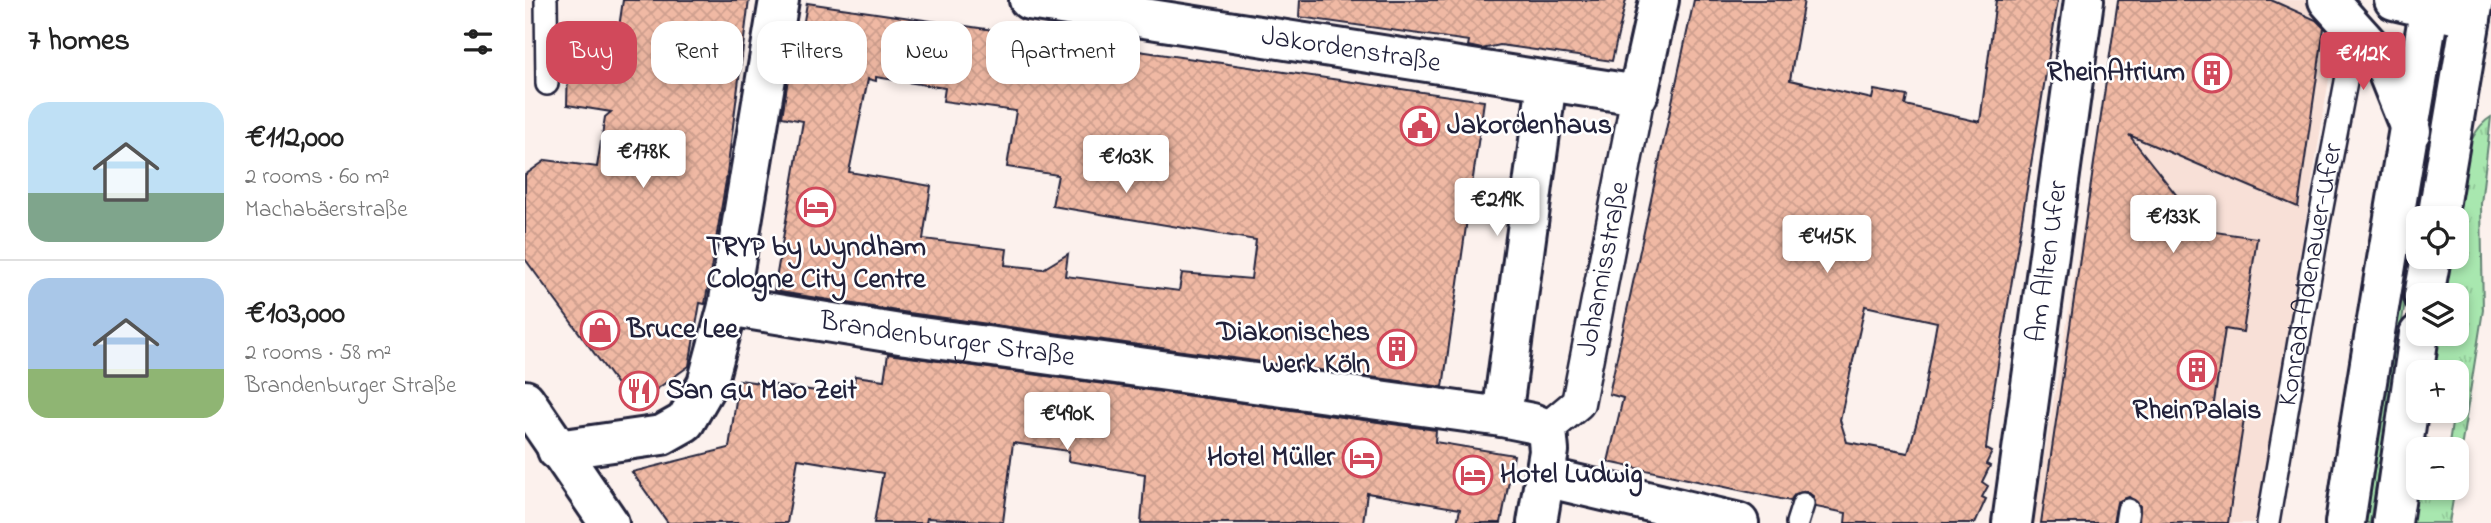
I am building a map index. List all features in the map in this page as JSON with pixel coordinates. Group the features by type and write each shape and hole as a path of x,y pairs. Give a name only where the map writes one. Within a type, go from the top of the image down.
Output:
{"street":[{"path":"557,450 662,435 685,422 707,384 728,306 779,0"},
{"name":"Jakordenstraße","path":"1029,0 1547,81"},
{"name":"Johannisstraße","path":"1547,429 1578,403 1659,0"},
{"name":"Am Alten Ufer","path":"2012,523 2084,0"},
{"path":"2328,0 2383,61 2411,131"},
{"path":"2345,523 2376,317 2411,131 2418,3 2479,13 2440,206"},
{"path":"1537,523 1549,451 1547,429 1503,417 1547,81 1638,95"},
{"name":"Brandenburger Straße","path":"728,306 906,335 1503,417"},
{"path":"2392,523 2417,346"},
{"path":"525,400 609,523"},
{"path":"1545,477 1700,518 1739,523"}],"lane":[{"path":"546,0 547,85"},
{"name":"Konrad-Adenauer-Ufer","path":"2268,523 2319,223 2356,29"}],"shaded area":[{"path":"2121,0 2342,0 2256,523 2033,523"}],"green space":[{"path":"2438,66 2442,67 2420,206 2415,206"},
{"path":"2491,117 2481,204 2483,310 2469,398 2469,360 2432,360 2434,346 2469,346 2469,283 2444,283 2447,269 2469,269 2469,206 2458,206 2458,202 2464,161 2479,128"},
{"path":"2406,258 2406,269 2410,269 2370,523 2362,523"},
{"path":"2452,423 2465,423 2463,437 2450,437"},
{"path":"2413,500 2453,500 2449,523 2410,523"}],"building":[{"path":"623,0 749,0 743,47 743,21 651,21 651,84 738,84 726,181 705,304 700,303 689,366 633,406 525,259 525,175 546,160 597,167 605,117 611,112 567,105 568,84 637,84 637,21 620,21"},
{"path":"1300,0 1626,0 1612,61 1500,45 1482,49 1468,46 1469,41 1299,17"},
{"path":"1694,0 1804,0 1790,80 1872,99 1874,90 1907,96 1905,105 1980,122 1996,0 2058,0 1990,414 1986,449 1992,452 1986,464 1990,466 1982,482 1988,486 1982,497 1986,499 1975,523 1845,523 1846,513 1816,507 1813,496 1806,491 1795,494 1790,501 1608,462 1623,398 1609,394","holes":["1865,306 1937,322 1923,400 1908,453 1847,442 1840,420"]},
{"path":"2118,0 2271,0 2316,20 2324,28 2298,207 2129,135 2189,211 2187,228 2257,238 2243,332 2225,329 2213,409 2245,413 2228,523 2139,523 2140,506 2129,497 2117,502 2113,523 2041,523"},
{"path":"807,3 931,21 881,21 881,78 876,77 876,81 868,79 867,84 867,21 804,21"},
{"path":"972,27 986,29 986,84 1140,84 1140,51 1484,101 1443,387 909,313 774,291 803,121 782,117 787,84 867,84 849,172 931,186 923,239 1007,249 1005,265 1043,269 1068,254 1065,276 1179,291 1182,273 1251,279 1256,240 1052,206 1058,175 1007,167 1016,111 943,101 945,88 920,84 972,84"},
{"path":"888,354 1436,430 1435,442 1514,455 1501,523 1457,523 1460,509 1367,493 1363,523 1141,523 1145,474 1068,461 1069,451 1013,443 1003,522 927,518 926,523 874,523 883,473 798,459 787,523 668,523 632,472 729,448 739,380 852,396 855,376 884,380"}],"place":[{"name":"RheinAtrium","path":"2212,73"},
{"name":"Jakordenhaus","path":"1420,126"},
{"name":"TRYP by Wyndham Cologne City Centre","path":"816,207"},
{"name":"Bruce Lee","path":"600,330"},
{"name":"Diakonisches Werk Köln","path":"1397,349"},
{"name":"RheinPalais","path":"2197,370"},
{"name":"San Gu Mao Zeit","path":"639,391"},
{"name":"Hotel Müller","path":"1362,458"},
{"name":"Hotel Ludwig","path":"1473,475"}]}
